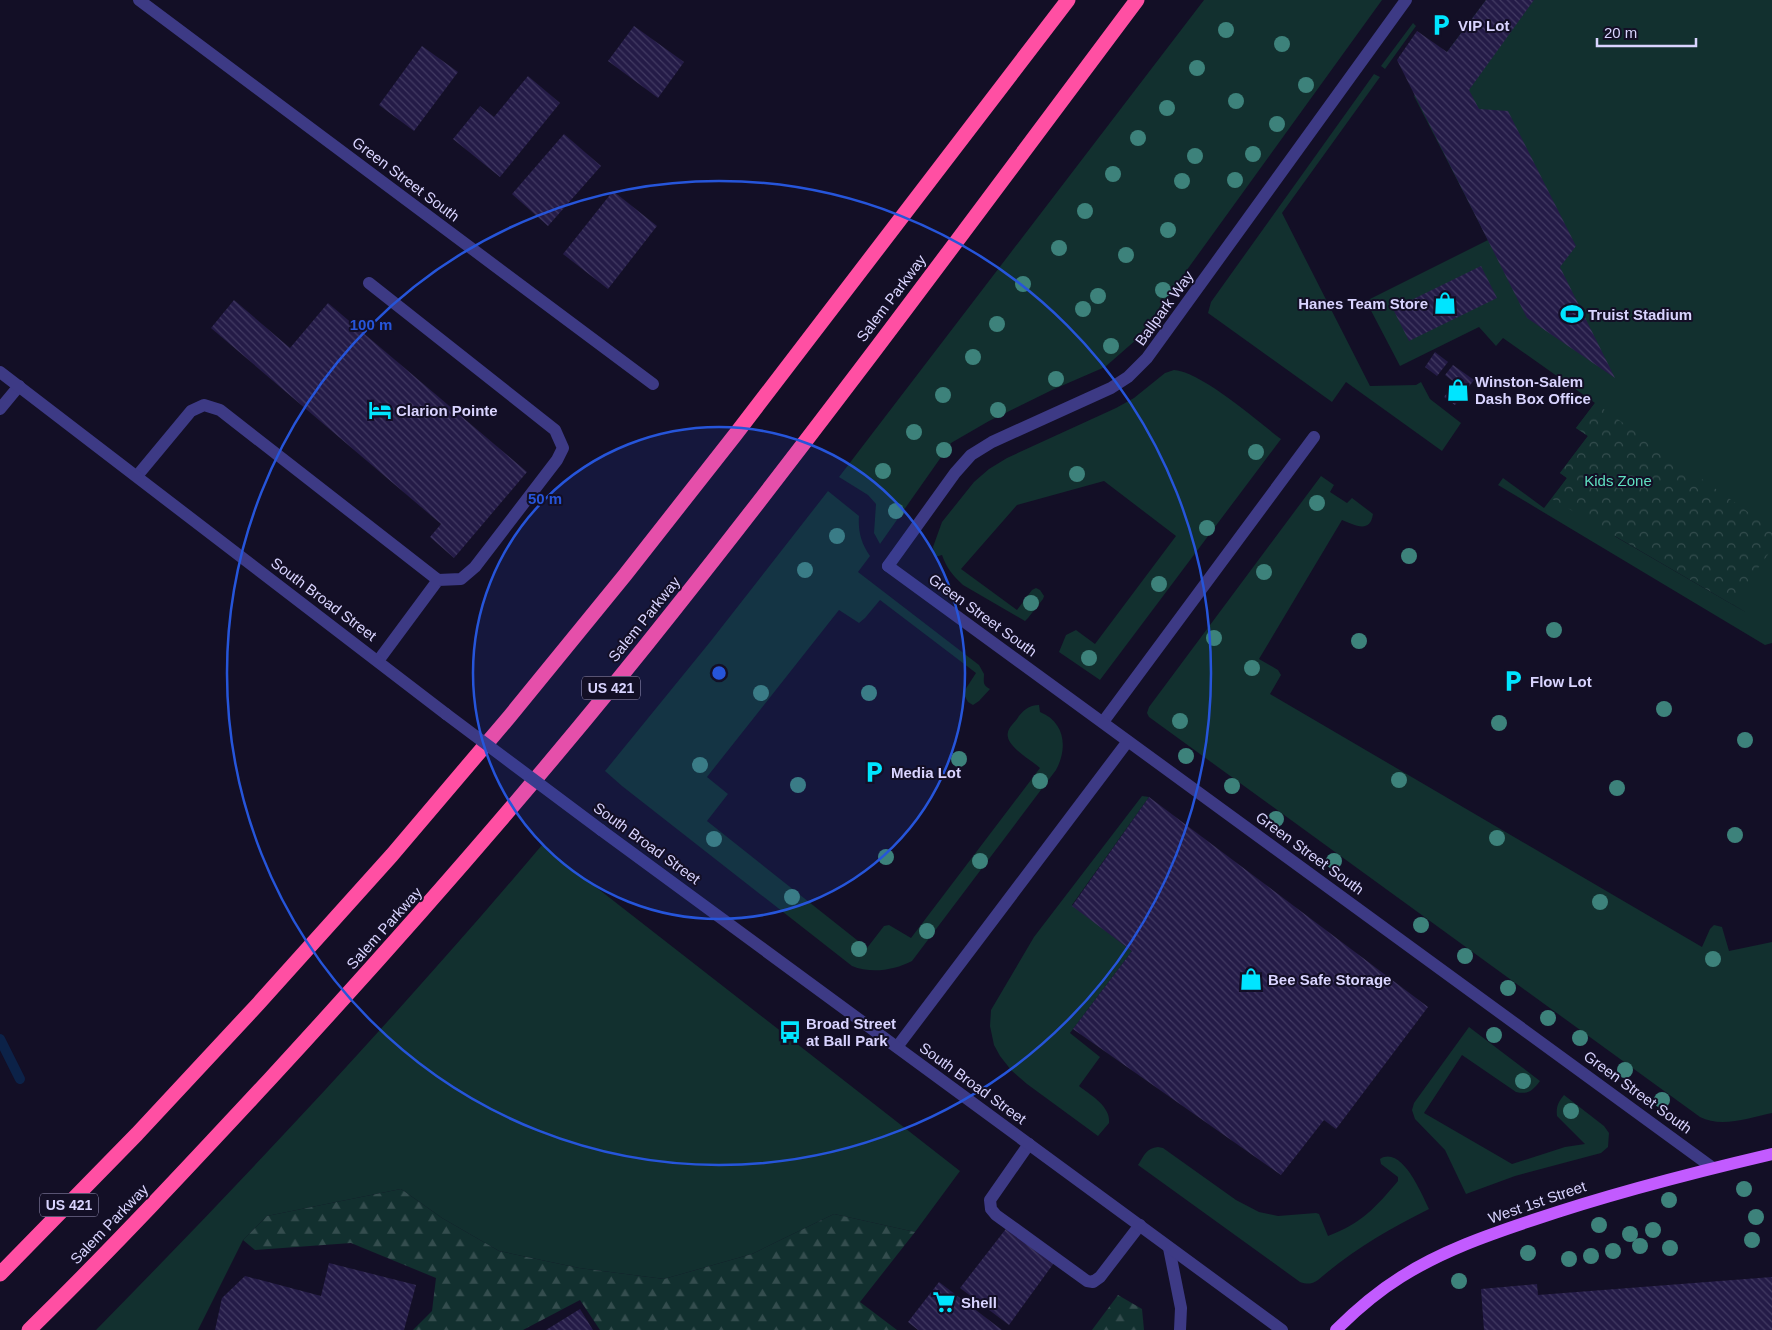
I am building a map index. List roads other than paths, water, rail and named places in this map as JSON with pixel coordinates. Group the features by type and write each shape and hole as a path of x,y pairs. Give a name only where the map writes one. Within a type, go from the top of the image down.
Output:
{"highway":[{"name":"US 421","path":"0,1274 137,1134 266,996 392,855 510,716 625,575 735,435 1068,0"},
{"name":"Salem Parkway","path":"29,1330 180,1176 303,1043 438,894 557,754 776,480 1137,0"}],"main road":[{"name":"West 1st Street","path":"1336,1330 1376,1294 1423,1264 1458,1247 1581,1203 1639,1186 1772,1154"}],"street":[{"name":"Green Street South","path":"139,0 653,384"},
{"name":"Ballpark Way","path":"888,566 955,473 971,455 992,442 1111,388 1128,376 1147,358 1406,0"},
{"path":"136,476 191,411 204,405 220,410 438,580 461,579 475,567 557,460 563,448 555,430 369,283"},
{"name":"South Broad Street","path":"0,372 446,714 601,830 1282,1330"},
{"path":"0,409 19,386"},
{"path":"1103,722 1314,437"},
{"name":"Green Street South","path":"888,566 1713,1168"},
{"path":"378,661 438,580"},
{"path":"897,1047 1128,741"},
{"path":"1029,1144 990,1200 991,1209 996,1215 1087,1281 1093,1282 1100,1277 1140,1226"},
{"path":"1169,1248 1181,1308 1180,1330"}],"waterway":[{"path":"0,1039 20,1079"}],"place":[{"name":"VIP Lot","path":"1441,25"},
{"name":"Hanes Team Store","path":"1445,303"},
{"name":"Truist Stadium","path":"1572,314"},
{"name":"Winston-Salem Dash Box Office","path":"1458,390"},
{"name":"Clarion Pointe","path":"380,410"},
{"name":"Flow Lot","path":"1513,681"},
{"name":"Media Lot","path":"874,772"},
{"name":"Bee Safe Storage","path":"1251,979"},
{"name":"Broad Street at Ball Park","path":"790,1032"},
{"name":"Shell","path":"944,1302"}],"park label":[{"name":"Kids Zone","path":"1618,480"}]}
